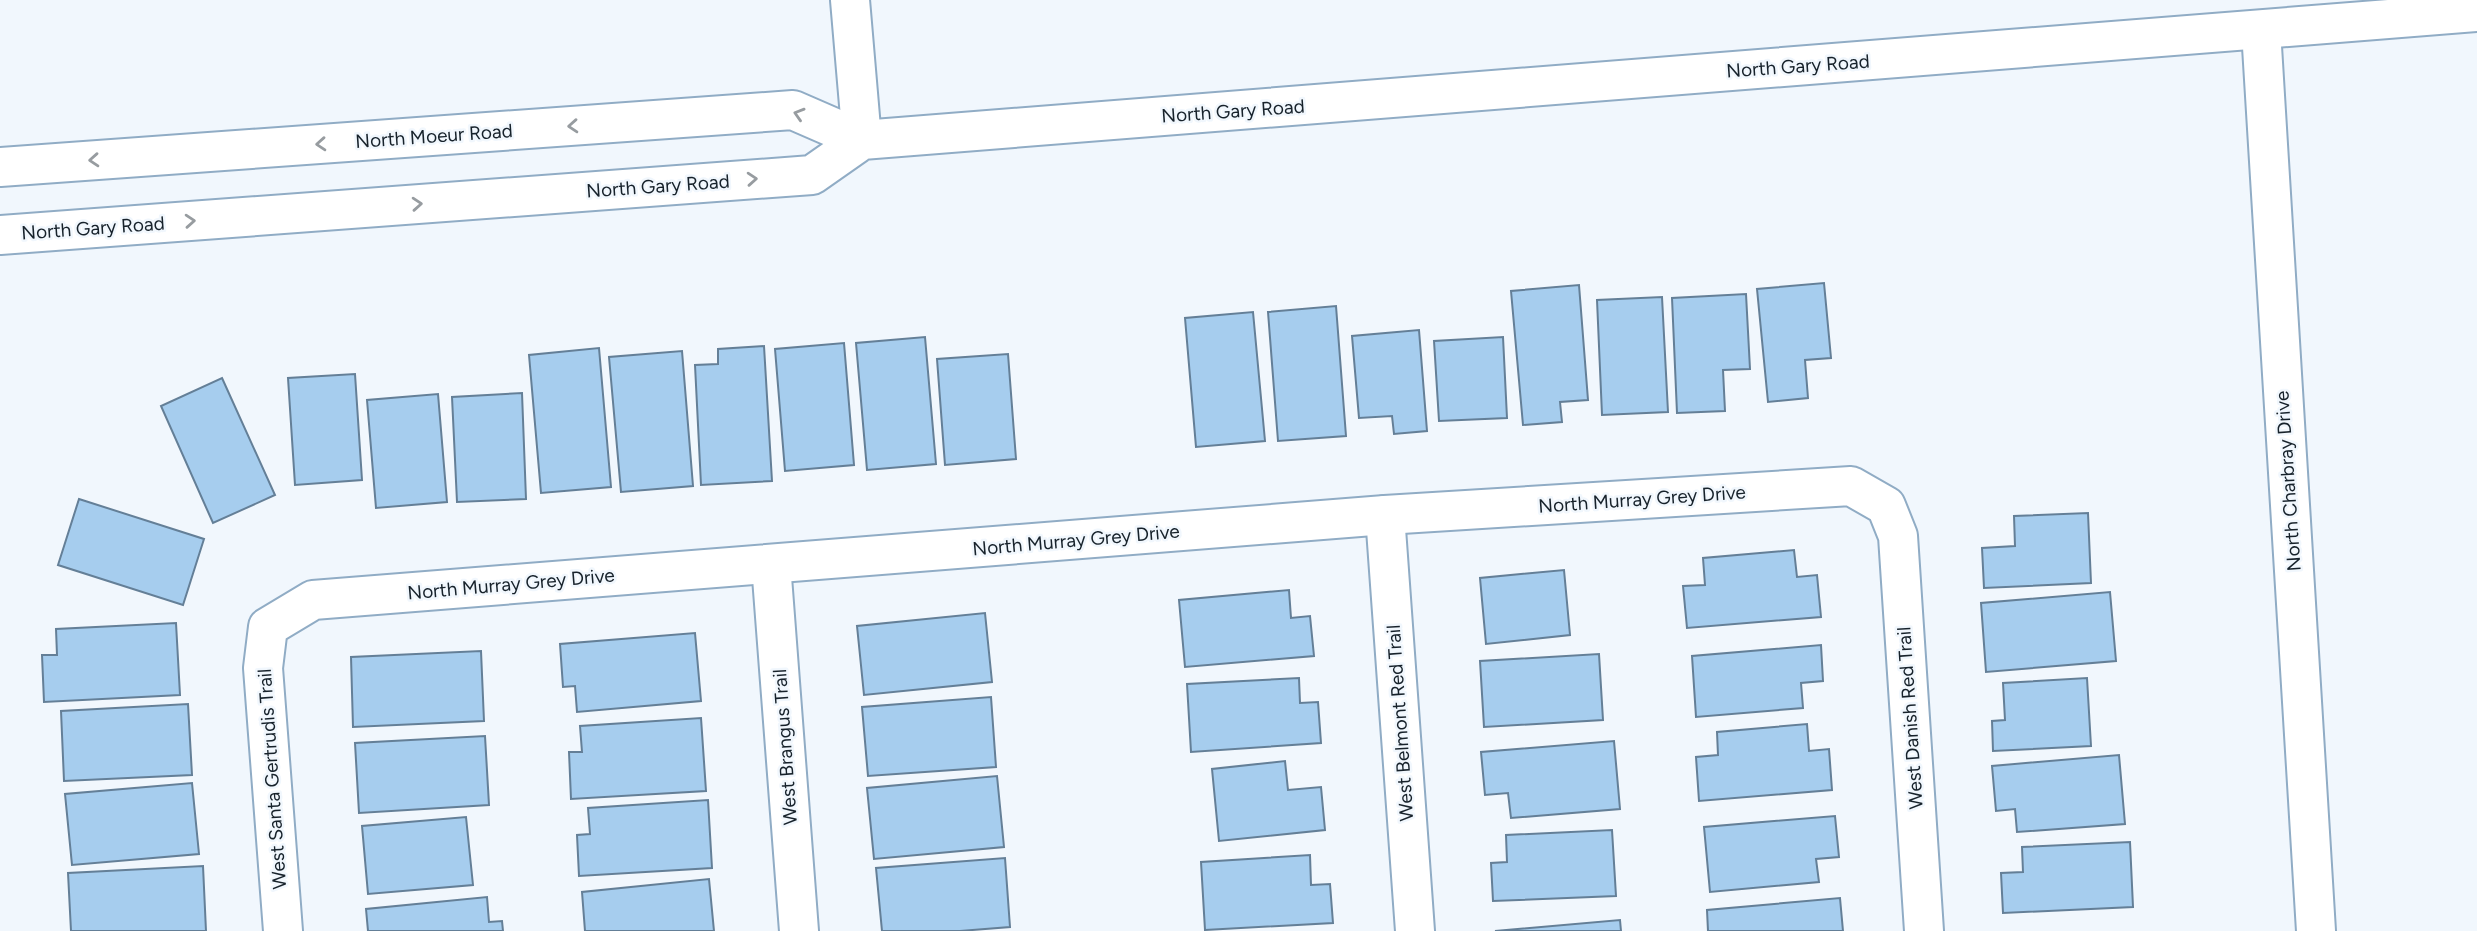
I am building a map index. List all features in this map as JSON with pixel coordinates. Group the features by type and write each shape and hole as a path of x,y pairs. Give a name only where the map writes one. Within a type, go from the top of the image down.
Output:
{"street":[{"path":"850,0 862,140"},
{"name":"North Gary Road","path":"0,235 812,175 862,140 2477,12"},
{"name":"North Charbray Drive","path":"2261,30 2316,931"},
{"name":"North Moeur Road","path":"0,167 793,110 862,140"},
{"name":"North Murray Grey Drive","path":"268,627 313,600 1385,515 1851,486 1886,506"},
{"name":"West Danish Red Trail","path":"1886,506 1898,536 1924,931"},
{"name":"West Belmont Red Trail","path":"1385,515 1415,931"},
{"name":"West Brangus Trail","path":"771,564 799,931"},
{"name":"West Santa Gertrudis Trail","path":"268,627 262,668 283,931"}],"building":[{"path":"1824,283 1831,358 1805,360 1808,398 1768,402 1757,289"},
{"path":"1579,285 1588,400 1560,402 1562,422 1523,425 1511,291"},
{"path":"1746,294 1750,369 1723,370 1725,411 1677,413 1672,298"},
{"path":"1662,297 1668,412 1602,415 1597,300"},
{"path":"1336,306 1346,436 1278,441 1268,312"},
{"path":"1253,312 1265,441 1196,447 1185,318"},
{"path":"1419,330 1427,431 1394,434 1392,416 1359,418 1352,336"},
{"path":"925,337 936,464 867,470 856,343"},
{"path":"1503,337 1507,418 1439,421 1434,341"},
{"path":"844,343 854,465 785,471 775,349"},
{"path":"764,346 772,481 701,485 695,365 718,364 718,349"},
{"path":"599,348 611,487 541,493 529,355"},
{"path":"682,351 693,486 621,492 609,357"},
{"path":"1008,354 1016,459 945,465 937,359"},
{"path":"355,374 362,480 295,485 288,378"},
{"path":"222,378 275,495 213,523 161,406"},
{"path":"522,393 526,499 457,502 452,397"},
{"path":"438,394 447,502 376,508 367,400"},
{"path":"79,499 204,539 183,605 58,565"},
{"path":"2088,513 2091,583 1984,588 1982,548 2015,546 2014,516"},
{"path":"1794,550 1797,577 1817,575 1821,617 1687,628 1683,586 1705,585 1703,558"},
{"path":"1564,570 1570,635 1486,644 1480,578"},
{"path":"1289,590 1291,618 1310,616 1314,656 1185,667 1179,600"},
{"path":"2110,592 2116,661 1986,672 1981,603"},
{"path":"985,613 992,682 864,695 857,626"},
{"path":"176,623 180,695 44,702 42,655 57,655 56,629"},
{"path":"695,633 701,701 577,712 575,686 563,687 560,644"},
{"path":"1821,645 1823,681 1801,683 1803,708 1696,717 1692,656"},
{"path":"481,651 484,721 353,727 351,657"},
{"path":"1599,654 1603,720 1484,727 1480,661"},
{"path":"1299,678 1300,703 1318,702 1321,743 1191,752 1187,684"},
{"path":"2087,678 2091,746 1993,751 1992,721 2005,720 2003,683"},
{"path":"991,697 996,767 868,776 862,707"},
{"path":"188,704 192,775 64,781 61,711"},
{"path":"701,718 706,791 571,799 569,752 582,752 580,726"},
{"path":"1807,724 1809,751 1829,749 1832,790 1699,801 1696,757 1718,755 1717,732"},
{"path":"485,736 489,805 359,813 355,743"},
{"path":"1614,741 1620,809 1511,818 1508,793 1485,795 1481,752"},
{"path":"2119,755 2125,824 2017,832 2015,809 1996,811 1992,766"},
{"path":"1285,761 1288,790 1321,787 1325,830 1219,841 1212,769"},
{"path":"997,776 1004,847 874,859 867,788"},
{"path":"192,783 199,854 72,865 65,794"},
{"path":"708,800 712,868 579,876 577,835 590,834 588,808"},
{"path":"1835,816 1839,857 1816,859 1819,882 1710,892 1704,827"},
{"path":"466,817 473,885 368,894 362,826"},
{"path":"1612,830 1616,896 1493,901 1491,863 1507,862 1506,835"},
{"path":"2130,842 2133,907 2003,913 2001,873 2023,872 2022,847"},
{"path":"1310,855 1311,885 1330,884 1333,923 1205,930 1201,862"},
{"path":"1005,858 1010,927 960,931 882,931 876,868"},
{"path":"203,866 206,931 71,931 68,873"},
{"path":"709,879 714,931 585,931 582,892"},
{"path":"487,897 489,922 502,921 503,931 368,931 366,909"},
{"path":"1840,898 1843,931 1708,931 1707,910"},
{"path":"1620,920 1621,931 1495,931"}]}
